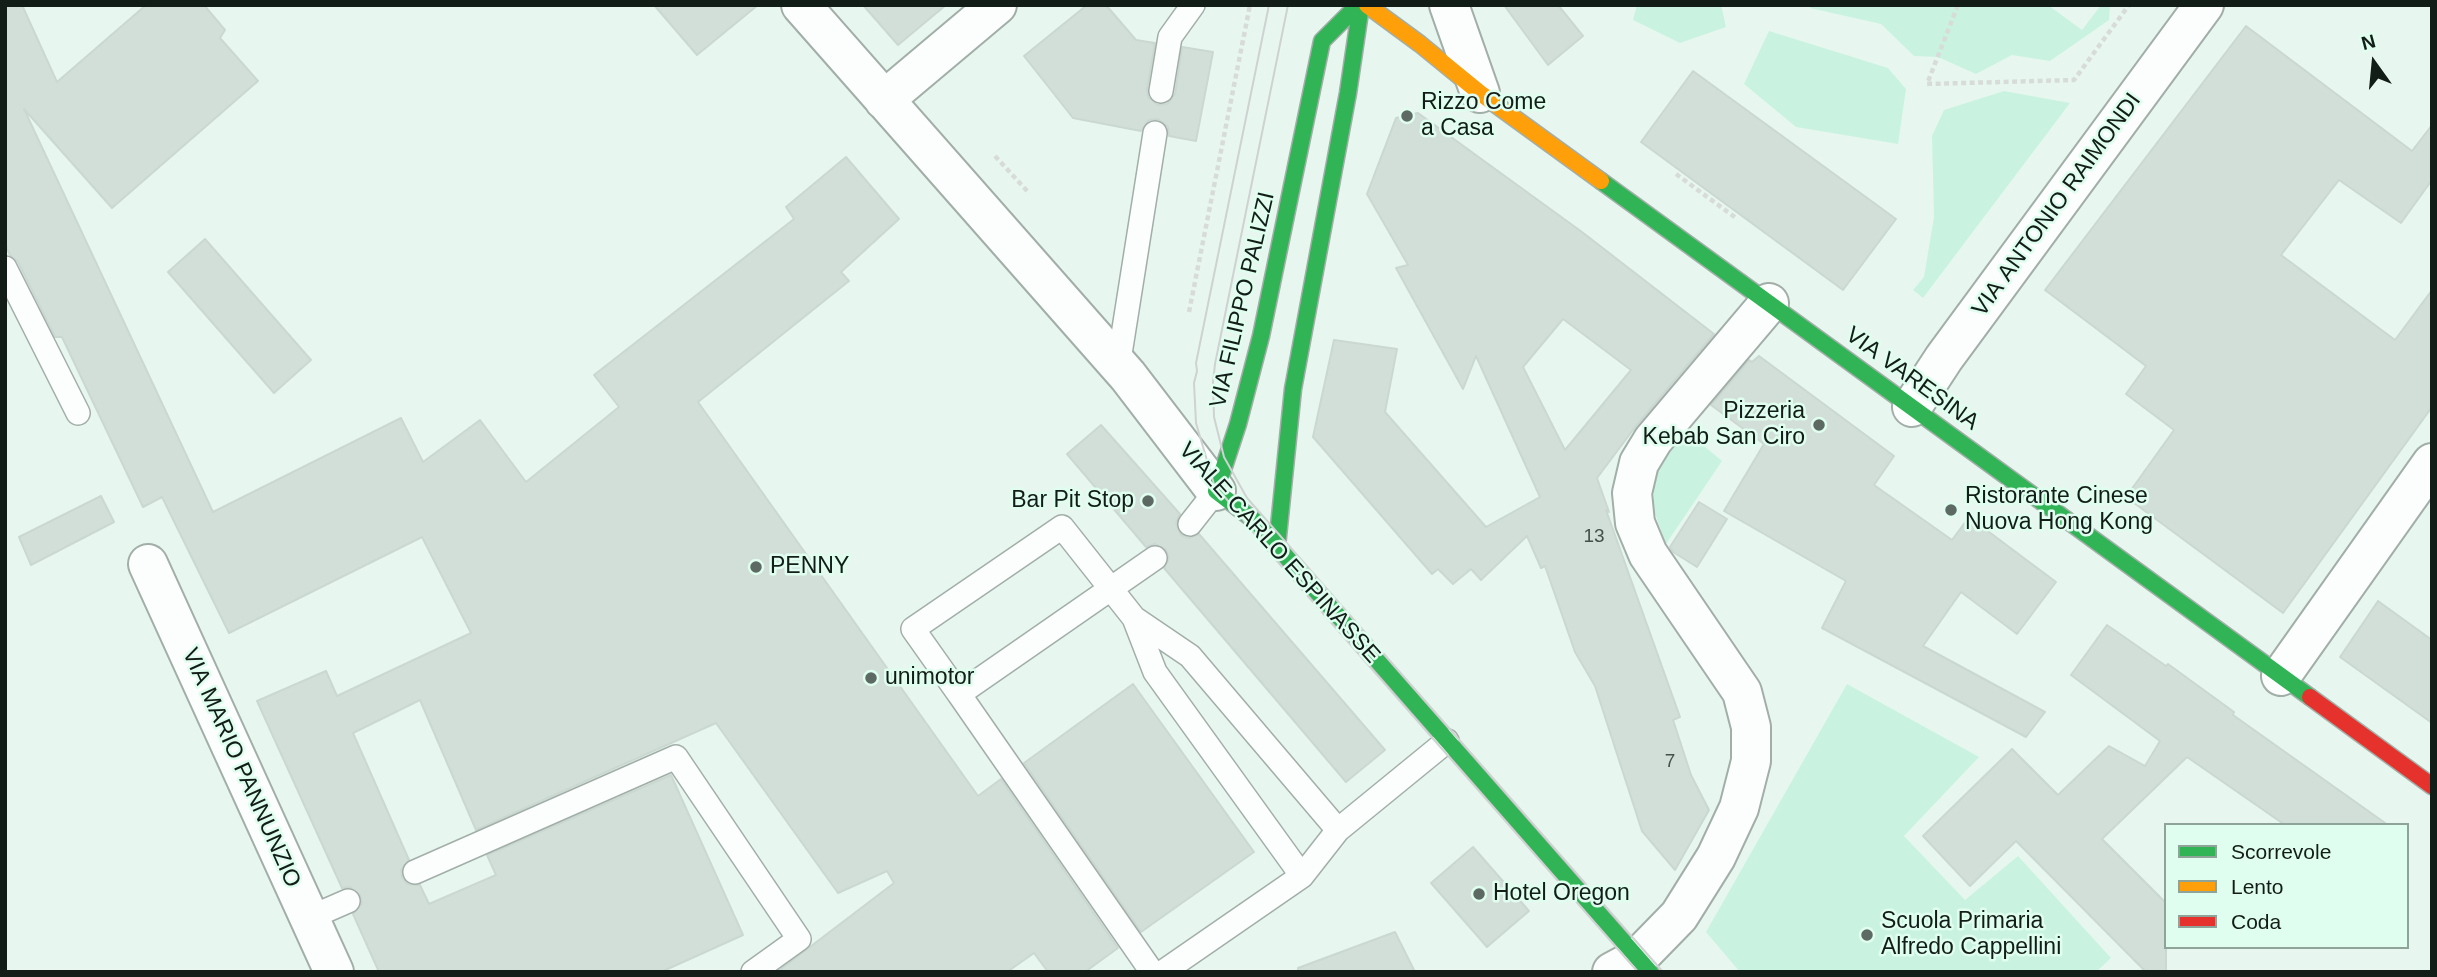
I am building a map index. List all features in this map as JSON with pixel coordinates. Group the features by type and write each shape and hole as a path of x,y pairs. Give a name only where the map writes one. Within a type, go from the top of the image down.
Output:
{"street":[{"name":"VIALE CARLO ESPINASSE","path":"801,5 1123,370 1228,480 1255,521 1447,741 1633,966"},
{"path":"884,100 997,5"},
{"name":"VIA FILIPPO PALIZZI","path":"1277,546 1293,389 1348,93 1360,5"},
{"name":"VIA FILIPPO PALIZZI","path":"1228,480 1238,424 1261,336 1322,41 1360,5"},
{"name":"VIA VARESINA","path":"1367,5 1480,93 2432,786"},
{"path":"1449,5 1480,93"},
{"name":"VIA ANTONIO RAIMONDI","path":"1912,407 1944,358 2204,5"},
{"path":"1633,966 1679,916 1716,857 1739,808 1751,761 1752,727 1742,692 1648,554 1635,523 1632,493 1639,463 1653,440 1769,303"},
{"name":"VIA FILIPPO PALIZZI","path":"1271,425 1293,389"},
{"path":"2281,676 2432,463"},
{"name":"VIA MARIO PANNUNZIO","path":"148,564 334,972"}],"lane":[{"path":"1161,91 1170,37 1193,5"},
{"path":"1123,370 1120,354 1155,133"},
{"path":"5,268 78,413"},
{"path":"1190,524 1228,480"},
{"path":"1152,972 913,629 1062,527 1133,618 1155,672 1303,876"},
{"path":"959,694 1156,558"},
{"path":"1133,618 1190,656 1338,830"},
{"path":"1163,972 1303,876 1338,830 1447,741"},
{"path":"415,872 676,757 799,939 753,972"},
{"path":"309,918 348,901"}],"path":[{"path":"1189,312 1250,5"},
{"path":"1958,5 1927,84 2074,80 2129,5"},
{"path":"995,156 1029,193"},
{"path":"1676,174 1736,218"}],"green space":[{"path":"1637,5 1721,5 1726,27 1680,43 1633,20"},
{"path":"1812,5 2048,5 2082,30 2101,5 2110,5 2109,20 2050,61 2012,55 1976,74 1938,57 1914,56 1881,24 1810,8"},
{"path":"1769,31 1888,68 1906,89 1898,144 1796,127 1744,84"},
{"path":"2004,91 2070,103 1923,298 1913,290 1924,277 1934,217 1932,136 1944,110"},
{"path":"1686,431 1722,461 1666,544 1653,508 1654,482 1662,462"},
{"path":"1847,684 1979,757 1904,836 1965,900 2018,856 2111,958 2096,972 1740,972 1706,932"}],"building":[{"path":"5,5 22,5 57,82 146,5 204,5 225,30 220,38 258,81 112,208 24,109 213,512 401,418 423,462 480,420 526,482 619,407 594,375 794,219 786,207 846,157 899,219 841,272 849,281 698,402 978,796 1001,779 1118,948 1085,972 1048,972 1034,953 1007,972 777,972 894,883 887,871 838,893 716,723 476,830 420,700 353,733 409,860 401,870 402,877 407,884 420,885 429,904 496,875 487,855 671,775 743,935 661,972 379,972 353,914 362,903 360,895 350,887 342,888 257,701 326,671 337,696 471,633 422,537 229,633 162,497 143,507 62,337 55,337 18,262 10,255 5,244"},
{"path":"654,5 758,5 697,55"},
{"path":"863,5 946,5 898,45"},
{"path":"1087,5 1106,5 1136,40 1155,43 1147,89 1148,97 1158,105 1167,104 1175,94 1182,47 1213,52 1196,141 1169,136 1168,127 1158,119 1149,120 1141,131 1073,118 1024,56"},
{"path":"1504,5 1558,5 1583,36 1548,65"},
{"path":"2246,26 2412,151 2432,125 2432,180 2401,223 2339,180 2281,255 2395,340 2432,290 2432,407 2283,613 2126,497 2174,430 2126,394 2146,366 2045,290"},
{"path":"1693,71 1896,219 1843,290 1641,142"},
{"path":"1418,113 1582,232 1714,334 1636,426 1597,478 1680,717 1673,720 1691,775 1709,810 1675,870 1642,831 1595,686 1575,652 1545,566 1541,568 1527,536 1481,580 1471,569 1453,584 1438,569 1432,574 1313,437 1334,340 1397,349 1385,412 1486,527 1540,497 1476,356 1463,389 1396,268 1408,265 1367,194 1396,118","holes":["1563,319 1631,370 1565,450 1523,367"]},
{"path":"205,239 311,360 274,393 168,272"},
{"path":"1759,356 1894,456 1874,485 1952,540 1969,517 2056,582 2017,634 1961,592 1923,646 2045,712 2026,737 1822,628 1846,581 1724,511 1764,444 1711,405 1749,360 1752,362"},
{"path":"1101,425 1180,514 1176,523 1181,535 1189,538 1199,534 1385,750 1346,782 1164,568 1169,558 1166,550 1155,544 1146,547 1067,454"},
{"path":"101,496 114,522 31,565 19,537"},
{"path":"1699,502 1727,519 1697,567 1673,552 1670,547"},
{"path":"2378,601 2432,640 2432,723 2340,657"},
{"path":"2107,625 2166,666 2168,664 2234,712 2233,715 2385,823 2282,823 2187,757 2102,839 2164,901 2166,972 2146,972 2016,841 1970,886 1923,836 2012,749 2058,795 2109,746 2145,766 2160,741 2071,675"},
{"path":"1133,684 1254,852 1141,932 1024,763"},
{"path":"1473,847 1529,911 1487,947 1431,883"},
{"path":"1395,932 1415,972 1298,972 1298,968"}],"tram line":[{"path":"1269,5 1196,363 1196,423 1216,491 1224,496 1270,553 1638,972"},
{"path":"1288,5 1215,364 1214,417 1224,457 1247,498 1663,972"}],"traffic: fast":[{"path":"1216,491 1238,424 1261,336 1322,41 1358,5"},
{"path":"1277,546 1293,389 1348,93 1361,5"},
{"path":"1601,181 2310,697"},
{"path":"1216,491 1255,521 1650,972"}],"traffic: slow":[{"path":"1367,5 1480,93 1601,181"}],"traffic: jam":[{"path":"2310,697 2432,786"}],"place":[{"name":"Rizzo Come a Casa","path":"1407,116"},
{"name":"Pizzeria Kebab San Ciro","path":"1819,425"},
{"name":"Bar Pit Stop","path":"1148,501"},
{"name":"Ristorante Cinese Nuova Hong Kong","path":"1951,510"},
{"name":"PENNY","path":"756,567"},
{"name":"unimotor","path":"871,678"},
{"name":"Hotel Oregon","path":"1479,894"},
{"name":"Scuola Primaria Alfredo Cappellini","path":"1867,935"}]}
